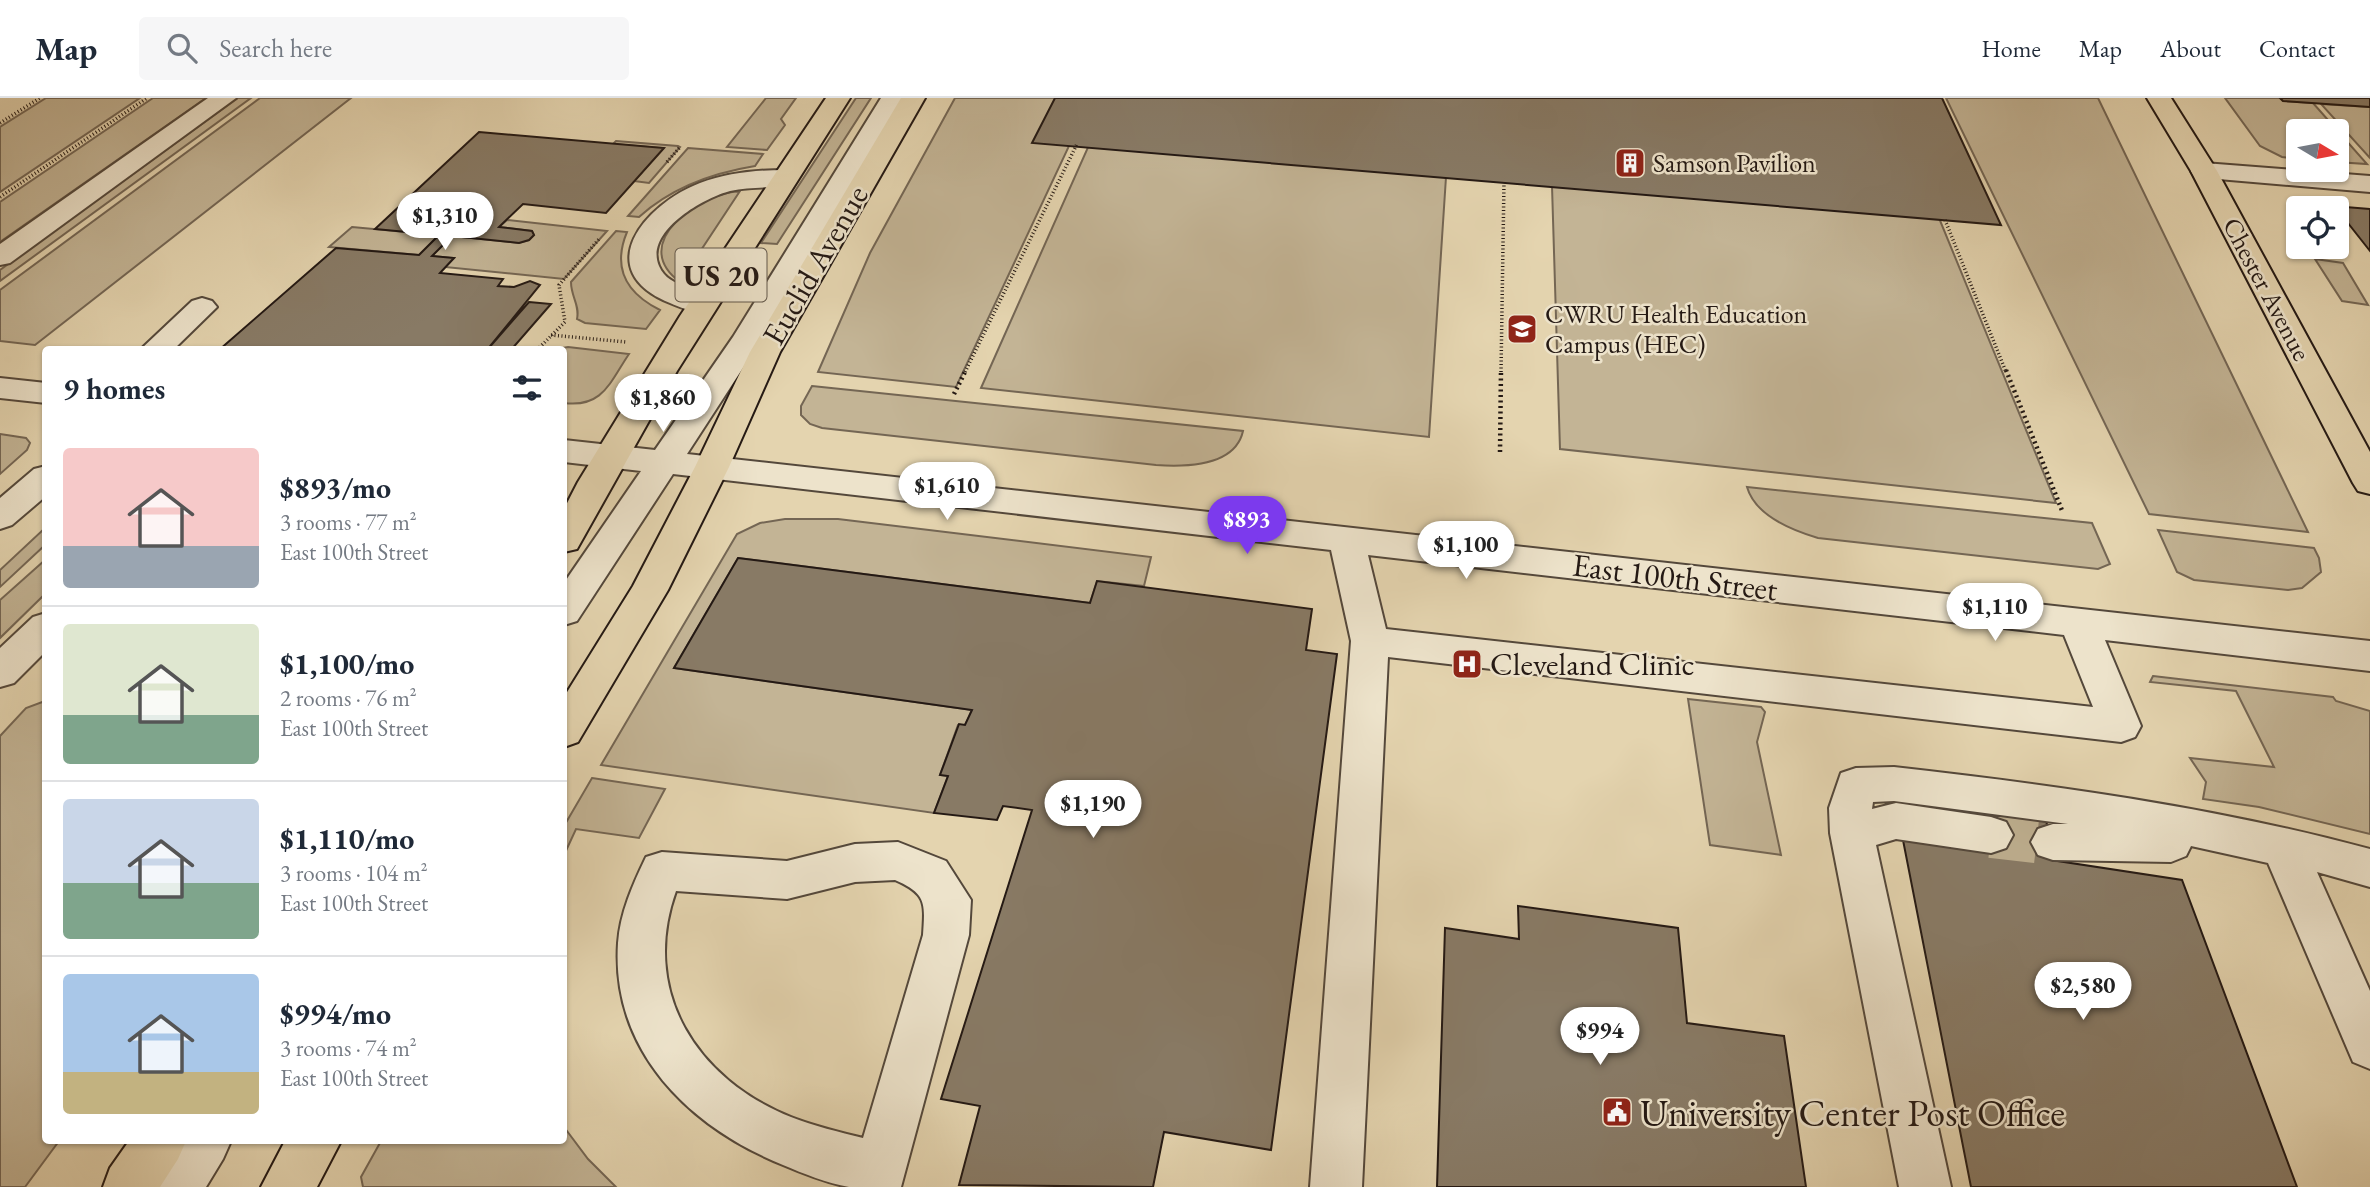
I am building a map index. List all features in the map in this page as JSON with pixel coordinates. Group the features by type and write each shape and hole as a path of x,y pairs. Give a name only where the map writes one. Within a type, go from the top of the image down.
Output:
{"main road":[{"name":"US 20","path":"567,534 609,455 701,304 838,98"},
{"name":"Euclid Avenue","path":"567,726 649,590 712,467 765,352 913,98"},
{"name":"Chester Avenue","path":"2159,98 2204,171 2370,483"},
{"path":"129,1187 158,1144"},
{"path":"287,1187 313,1144"}],"street":[{"path":"0,257 224,98"},
{"path":"567,607 748,337 893,98"},
{"path":"2204,171 2370,184"},
{"path":"701,304 664,289 648,274 643,252 653,227 685,201 710,189 736,181 785,178"},
{"path":"160,346 197,315 202,307"},
{"path":"0,387 42,392"},
{"name":"East 100th Street","path":"567,451 2370,656"},
{"path":"0,517 42,480"},
{"path":"1336,1187 1370,641 1346,538"},
{"path":"1370,641 2121,726 2078,622"},
{"path":"21,661 42,632"},
{"path":"1925,1187 1852,833 1850,808 1856,785 1894,784 2046,802 2282,844 2370,868"},
{"path":"1852,833 1896,821 1991,835"},
{"path":"2053,842 2282,844"},
{"path":"2282,844 2370,1046"},
{"path":"898,862 930,875 948,900 946,935 878,1177 765,1132 718,1102 696,1084 678,1063 653,1017 642,969 640,945 645,918 662,871 787,880 855,863 898,862"},
{"path":"175,1187 203,1144"}],"path":[{"path":"0,123 40,98"},
{"path":"0,197 147,98"},
{"path":"954,394 1077,144"},
{"path":"1500,452 1504,181"},
{"path":"1945,220 2063,513"},
{"path":"551,335 631,343"}],"shaded area":[{"path":"46,98 140,98 0,192 0,127"},
{"path":"153,98 206,98 0,242 0,202"},
{"path":"238,98 251,98 0,281 0,270"},
{"path":"260,98 351,98 35,345 0,341 0,290"},
{"path":"766,98 796,98 781,119 785,125 767,150 727,147"},
{"path":"856,98 871,98 777,244 761,243"},
{"path":"955,98 1055,98 1069,146 956,387 818,372 870,253"},
{"path":"1946,98 2098,98 2308,532 2149,514"},
{"path":"2225,98 2280,98 2283,101 2313,103 2327,119 2286,119 2286,158 2260,146"},
{"path":"2321,104 2370,107 2370,158 2349,135 2349,119 2335,119"},
{"path":"616,141 680,147 649,183 634,181 663,148 613,144"},
{"path":"2349,144 2367,164 2349,163"},
{"path":"1089,145 1446,177 1429,437 981,388"},
{"path":"688,148 763,154 755,166 708,177 665,197 639,217 628,216"},
{"path":"1552,186 1939,218 2056,503 1560,449"},
{"path":"740,191 680,282 666,267 661,252 665,237 689,210 724,194"},
{"path":"507,220 607,231 564,279 445,267 454,258 432,256 452,236 519,243 534,235 532,231 499,227"},
{"path":"352,227 439,235 419,255 329,247"},
{"path":"616,231 627,232 621,257 625,278 638,296 660,310 646,329 585,323 577,319 571,282"},
{"path":"2315,259 2343,263 2368,305 2342,301"},
{"path":"567,347 629,354 597,397 588,401 567,403"},
{"path":"812,386 1243,431 1238,443 1220,458 1194,465 1156,465 822,428 810,424 801,415 801,406"},
{"path":"0,434 26,438 30,443 27,450 0,474"},
{"path":"1747,487 2092,523 2110,564 2098,569 1818,538 1775,520 1758,506"},
{"path":"785,519 838,519 1151,557 1144,586 1097,581 1090,603 738,558 674,668 972,710 965,725 958,725 940,775 948,776 934,813 601,765 737,534 760,523"},
{"path":"2158,530 2314,548 2321,572 2302,588 2288,590 2194,580 2177,572"},
{"path":"42,531 42,548 0,587 0,570"},
{"path":"42,563 42,597 0,638 0,600"},
{"path":"2153,676 2333,697 2336,701 2370,711 2370,834 2259,807 2203,799 2206,782 2190,758 2274,767 2236,691 2150,682"},
{"path":"1688,699 1761,707 1765,712 1757,742 1781,855 1710,845"},
{"path":"42,702 42,1144 57,1144 25,1187 0,1187 0,736 26,708"},
{"path":"592,778 665,789 639,838 576,829 567,848 567,821"},
{"path":"567,1131 588,1159 616,1187 363,1187 361,1177 379,1144 567,1144"}],"building":[{"name":"Samson Pavilion","path":"1055,98 1942,98 2001,225 1032,143"},
{"path":"2280,98 2370,98 2370,107 2283,101"},
{"path":"479,132 664,148 606,213 523,204 499,227 532,231 534,235 529,240 519,243 452,236 432,256 454,258 440,273 503,279 498,286 514,287 530,281 540,285 490,346 224,346 336,248 419,255 439,235 375,229"},
{"path":"2349,207 2370,209 2370,251 2349,224"},
{"path":"529,302 551,304 514,346 490,346"},
{"path":"738,558 1090,603 1097,581 1312,609 1306,650 1337,654 1271,1150 1164,1132 1153,1187 959,1185 980,1106 941,1099 1032,810 1003,806 997,820 934,813 948,776 940,775 959,724 965,725 972,710 674,668"},
{"path":"1985,814 2046,821 2058,861 2182,880 2297,1187 1971,1187 1902,835 1991,835"},
{"name":"University Center Post Office","path":"1518,906 1678,928 1687,1023 1784,1036 1806,1187 1437,1187 1445,928 1519,939"}],"tunnel":[{"path":"1991,835 2053,842"}],"place":[{"name":"Samson Pavilion","path":"1630,163"},
{"name":"CWRU Health Education Campus (HEC)","path":"1522,329"},
{"name":"Cleveland Clinic","path":"1467,664"},
{"name":"University Center Post Office","path":"1617,1112"}]}
